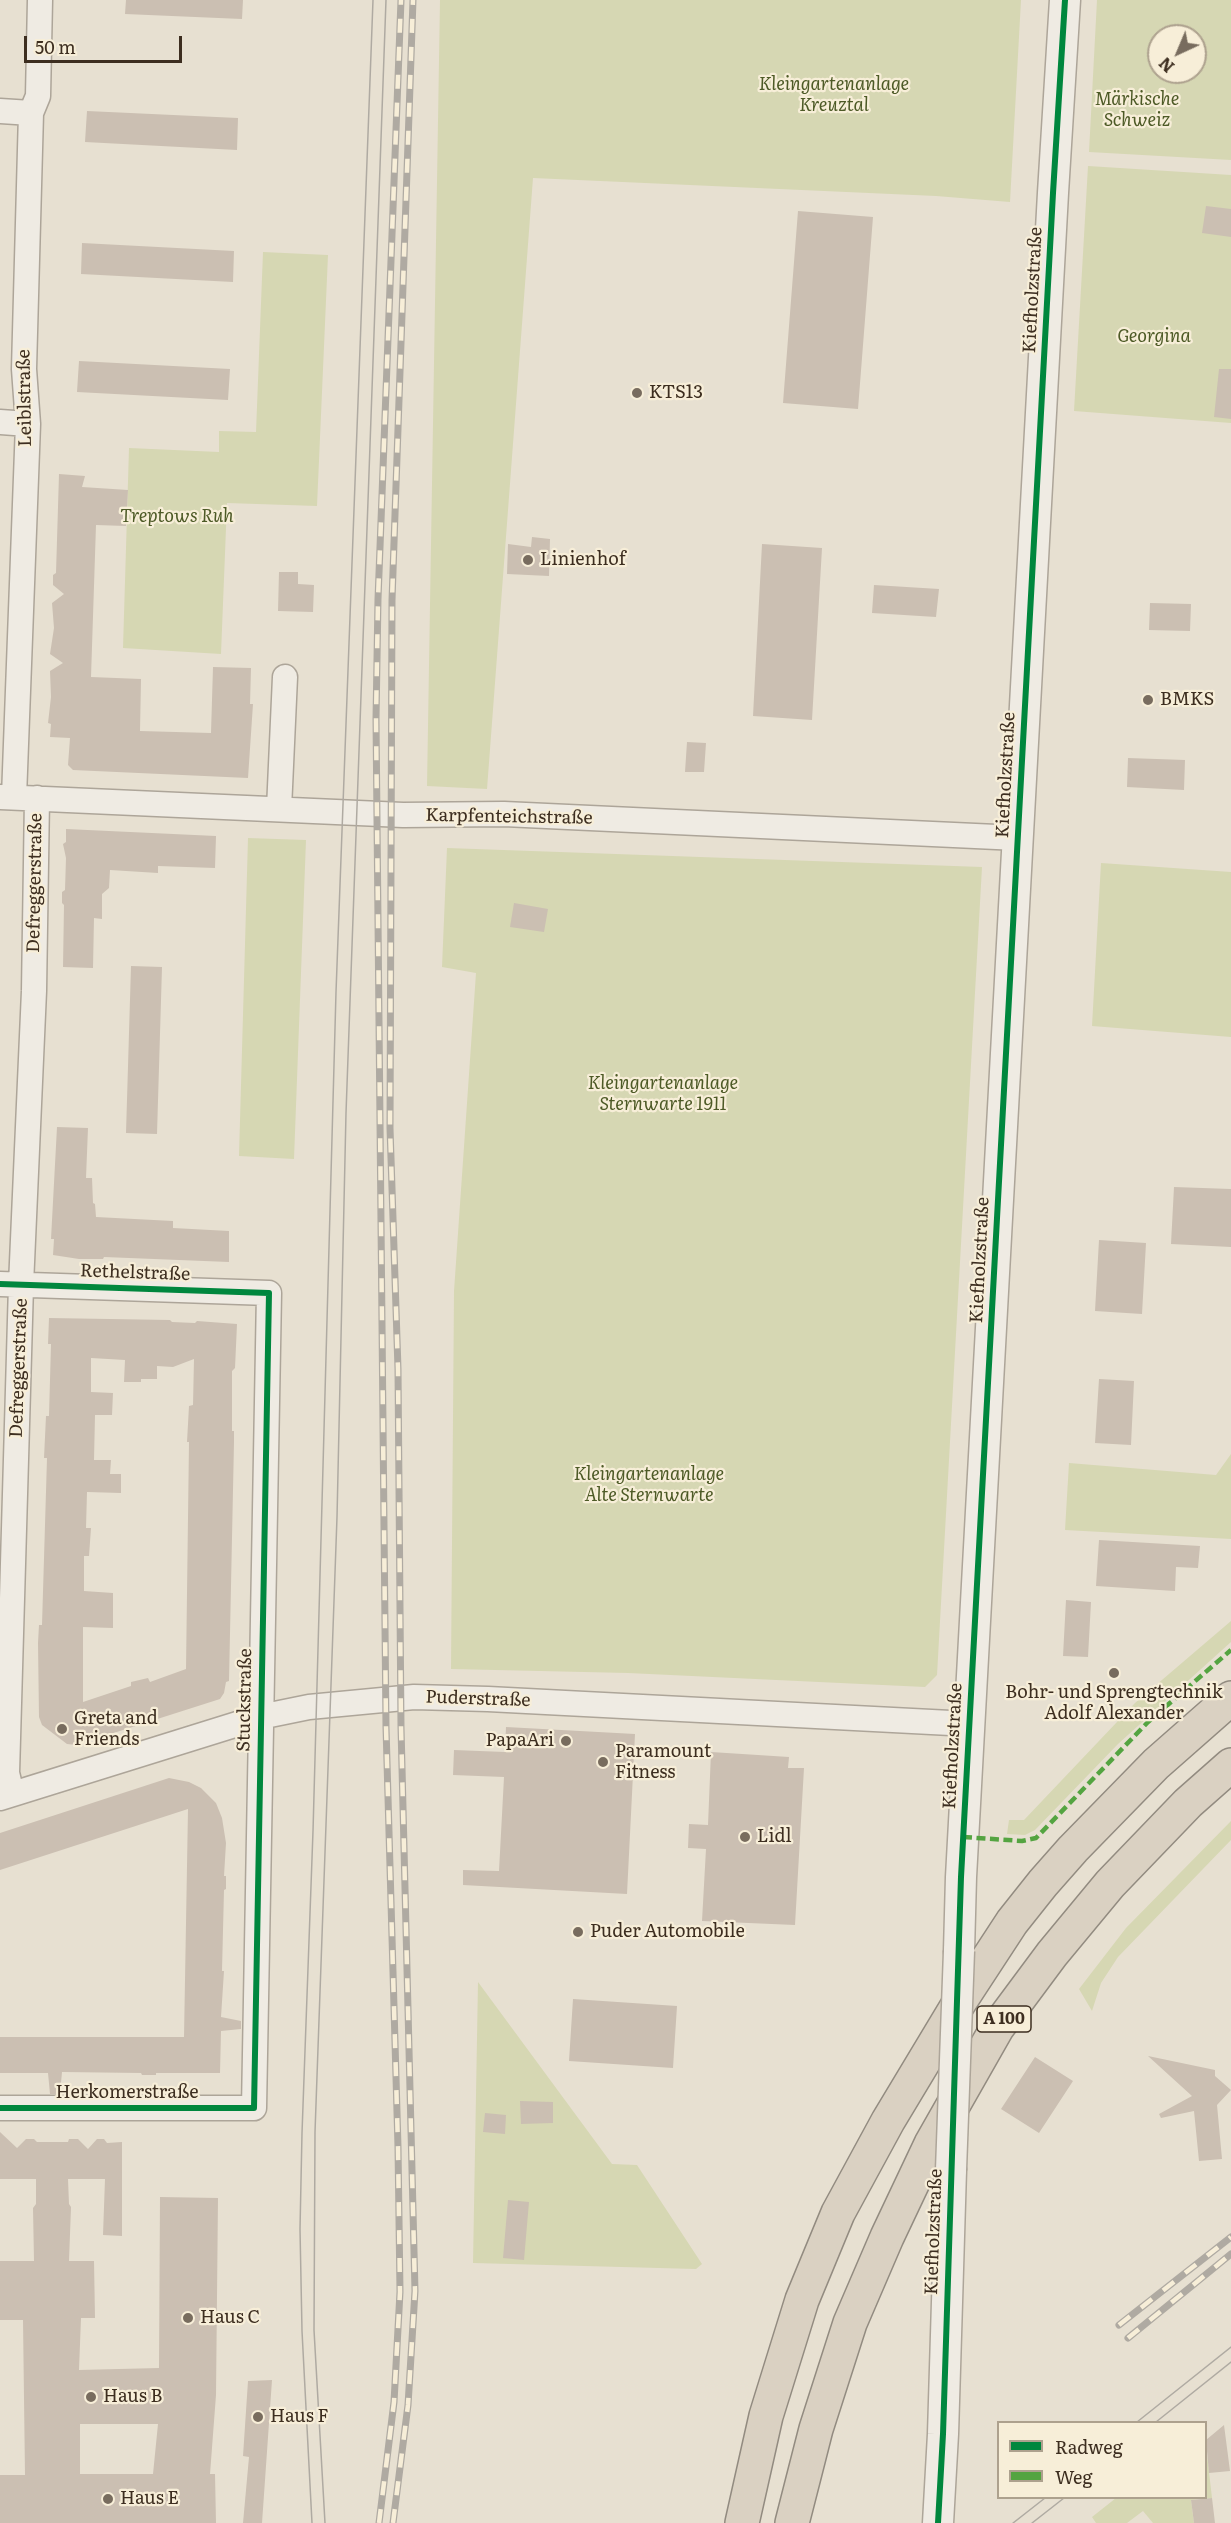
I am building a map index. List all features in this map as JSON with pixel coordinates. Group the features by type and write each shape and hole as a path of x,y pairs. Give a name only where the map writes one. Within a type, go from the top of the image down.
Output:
{"highway":[{"name":"A 100","path":"742,2523 766,2416 802,2300 838,2213 888,2121 994,1949 1043,1883 1156,1764 1231,1698"},
{"name":"A 100","path":"792,2523 816,2429 850,2323 931,2144 997,2028 1052,1954 1110,1884 1188,1803 1231,1765"}],"street":[{"name":"Leiblstraße","path":"17,797 28,424 24,369 31,113 38,96 40,0"},
{"name":"Kiefholzstraße","path":"938,2523 959,1951 970,1724 1065,0"},
{"path":"0,111 31,113"},
{"path":"0,422 28,424"},
{"path":"279,809 285,677"},
{"name":"Karpfenteichstraße","path":"17,797 445,816 504,814 1018,838"},
{"name":"Defreggerstraße","path":"6,1796 10,1285 34,991 17,797"},
{"name":"Rethelstraße","path":"10,1285 269,1293"},
{"name":"Stuckstraße","path":"254,2108 269,1293"},
{"name":"Puderstraße","path":"6,1796 260,1717 309,1707 426,1697 970,1724"},
{"name":"Herkomerstraße","path":"0,2108 254,2108"}],"green space":[{"name":"Kleingartenanlage Kreuztal","path":"440,0 1021,0 1010,202 936,196 533,178 487,789 427,786"},
{"name":"Märkische Schweiz","path":"1097,0 1231,0 1231,160 1089,152"},
{"name":"Georgina","path":"1088,166 1231,175 1231,423 1074,411"},
{"name":"Treptows Ruh","path":"263,252 328,255 317,506 227,503 221,654 123,648 129,448 219,452 219,431 256,432"},
{"path":"248,838 306,840 294,1159 239,1156"},
{"path":"447,848 982,867 937,1675 925,1687 628,1673 451,1669 454,1291 476,973 442,967"},
{"path":"1101,863 1231,872 1231,1037 1092,1026"},
{"path":"1231,1454 1231,1539 1065,1530 1069,1463 1216,1475"},
{"path":"1231,1621 1231,1642 1118,1744 1035,1830 1025,1835 1007,1834 1009,1820 1024,1820 1135,1703"},
{"path":"1231,1821 1231,1840 1118,1957 1101,1983 1092,2011 1079,1989 1126,1928"},
{"path":"478,1982 612,2164 637,2165 702,2264 696,2269 473,2263"},
{"path":"1207,2455 1212,2498 1207,2498"},
{"path":"1115,2499 1202,2499 1191,2500 1194,2523 1153,2523 1143,2511 1127,2523 1096,2523 1092,2517"}],"building":[{"path":"126,0 243,0 242,19 125,14"},
{"path":"87,111 238,118 237,150 85,142"},
{"path":"1206,206 1231,209 1231,237 1202,233"},
{"path":"798,211 873,217 858,409 783,403"},
{"path":"82,243 234,251 233,282 81,274"},
{"path":"79,361 230,369 228,400 77,392"},
{"path":"1219,369 1231,369 1231,419 1214,417"},
{"path":"59,474 85,476 82,487 128,490 126,526 96,525 91,677 141,679 140,731 211,733 213,667 251,668 250,704 253,704 248,778 73,770 68,765 70,738 50,737 51,724 48,723 51,697 50,671 63,663 50,654 54,628 52,603 64,594 53,585 53,575 56,573"},
{"name":"Linienhof","path":"532,537 550,539 549,576 507,574 508,544 531,547"},
{"path":"762,544 822,548 812,720 753,716"},
{"path":"279,572 298,572 298,584 314,585 313,612 278,611"},
{"path":"874,585 939,589 936,617 872,613"},
{"path":"1150,603 1191,604 1190,631 1149,630"},
{"path":"687,742 706,743 704,772 685,772"},
{"path":"1128,758 1185,760 1184,790 1127,787"},
{"path":"66,829 216,836 215,868 158,866 158,873 110,870 109,888 102,894 102,919 94,918 93,968 63,967 64,905 62,892 65,890 66,858 63,844 66,842"},
{"path":"514,903 548,909 544,932 510,927"},
{"path":"131,966 162,967 157,1134 126,1133"},
{"path":"57,1127 88,1128 86,1178 92,1178 96,1217 173,1221 173,1228 229,1231 229,1262 104,1257 103,1259 79,1259 53,1255 54,1239 51,1239"},
{"path":"1174,1187 1231,1189 1231,1247 1171,1244"},
{"path":"1099,1240 1146,1243 1142,1314 1095,1311"},
{"path":"49,1318 170,1320 172,1322 237,1324 235,1368 232,1371 234,1442 229,1681 226,1682 220,1699 76,1745 67,1744 42,1725 39,1717 38,1643 39,1625 42,1625 47,1458 44,1458 46,1416 49,1416 51,1344 48,1344","holes":["91,1358 125,1360 124,1382 141,1382 141,1379 157,1379 157,1366 173,1367 194,1359 193,1405 189,1406 187,1442 189,1442 186,1669 150,1682 148,1678 131,1682 131,1686 83,1702 83,1627 113,1628 113,1593 84,1591 84,1556 89,1556 91,1528 86,1528 87,1492 121,1493 121,1474 110,1474 111,1460 94,1460 95,1415 112,1415 113,1393 91,1392"]},
{"path":"1099,1379 1134,1381 1131,1445 1095,1443"},
{"path":"1099,1540 1200,1546 1198,1568 1176,1567 1175,1591 1096,1586"},
{"path":"1066,1600 1091,1602 1088,1657 1063,1656"},
{"path":"506,1727 635,1734 627,1894 463,1885 463,1870 499,1871 504,1777 453,1775 454,1750 505,1752"},
{"name":"Lidl","path":"711,1752 789,1757 788,1768 804,1768 795,1925 702,1921 706,1849 688,1848 689,1824 708,1825"},
{"path":"169,1778 189,1782 201,1788 216,1803 222,1818 226,1843 224,1876 226,1876 226,1889 224,1890 222,1971 224,1971 221,2017 241,2021 241,2029 221,2031 220,2073 142,2075 141,2073 62,2072 60,2094 50,2094 48,2073 0,2073 0,2037 184,2037 188,1809 0,1870 0,1833"},
{"path":"573,1999 677,2006 673,2068 569,2061"},
{"path":"1148,2056 1215,2070 1215,2076 1231,2090 1217,2105 1222,2159 1199,2161 1194,2111 1161,2118 1159,2114 1192,2096"},
{"path":"1035,2057 1073,2081 1039,2133 1001,2109"},
{"path":"520,2101 553,2102 553,2123 521,2124"},
{"path":"485,2113 506,2115 505,2134 483,2132"},
{"path":"0,2132 17,2148 26,2139 34,2139 37,2142 68,2142 69,2139 78,2139 88,2149 97,2139 104,2139 107,2143 122,2142 122,2236 103,2235 105,2179 68,2179 71,2207 69,2261 94,2261 95,2318 81,2318 79,2370 159,2368 160,2197 218,2198 216,2395 210,2474 215,2474 216,2523 0,2523 0,2475 25,2475 23,2320 0,2320 0,2261 34,2261 33,2208 36,2204 36,2179 0,2179","holes":["80,2424 158,2424 153,2474 80,2474"]},
{"path":"508,2200 529,2202 524,2260 503,2258"},
{"name":"Haus F","path":"272,2380 262,2523 243,2523 249,2457 243,2456 248,2381"},
{"path":"1224,2425 1230,2471 1209,2473 1207,2439"},
{"path":"1212,2498 1215,2523 1194,2523 1191,2500"}],"tram line":[{"path":"312,2523 302,2331 300,2229 302,2133 313,1831 336,992 373,0"},
{"path":"325,2523 314,2330 315,2132 337,1517 346,1113 386,0"},
{"path":"1138,2421 1231,2347"},
{"path":"1157,2421 1231,2362"},
{"path":"1013,2523 1044,2499"},
{"path":"1032,2523 1063,2499"}],"railway":[{"path":"379,2523 394,2402 400,2292 386,1727 376,719 378,599 401,0"},
{"path":"393,2523 408,2405 415,2291 401,1727 398,1369 390,1128 392,600 413,0"},
{"path":"1119,2325 1231,2237"},
{"path":"1128,2338 1231,2254"}],"marked path":[{"path":"963,1837 1022,1841 1036,1838 1148,1722 1231,1650"}],"cycle path":[{"path":"938,2523 943,2434 961,1877 1065,0"},
{"path":"0,1284 269,1293 254,2108 0,2108"}],"place":[{"name":"KTS13","path":"637,393"},
{"name":"Linienhof","path":"528,560"},
{"name":"BMKS","path":"1148,700"},
{"name":"Bohr- und Sprengtechnik Adolf Alexander","path":"1114,1673"},
{"name":"Greta and Friends","path":"62,1729"},
{"name":"PapaAri","path":"566,1741"},
{"name":"Paramount Fitness","path":"603,1762"},
{"name":"Lidl","path":"745,1837"},
{"name":"Puder Automobile","path":"578,1932"},
{"name":"Haus C","path":"188,2318"},
{"name":"Haus B","path":"91,2397"},
{"name":"Haus F","path":"258,2417"},
{"name":"Haus E","path":"108,2499"}],"park label":[{"name":"Kleingartenanlage Sternwarte 1911","path":"663,1094"},
{"name":"Kleingartenanlage Alte Sternwarte","path":"649,1485"}]}
